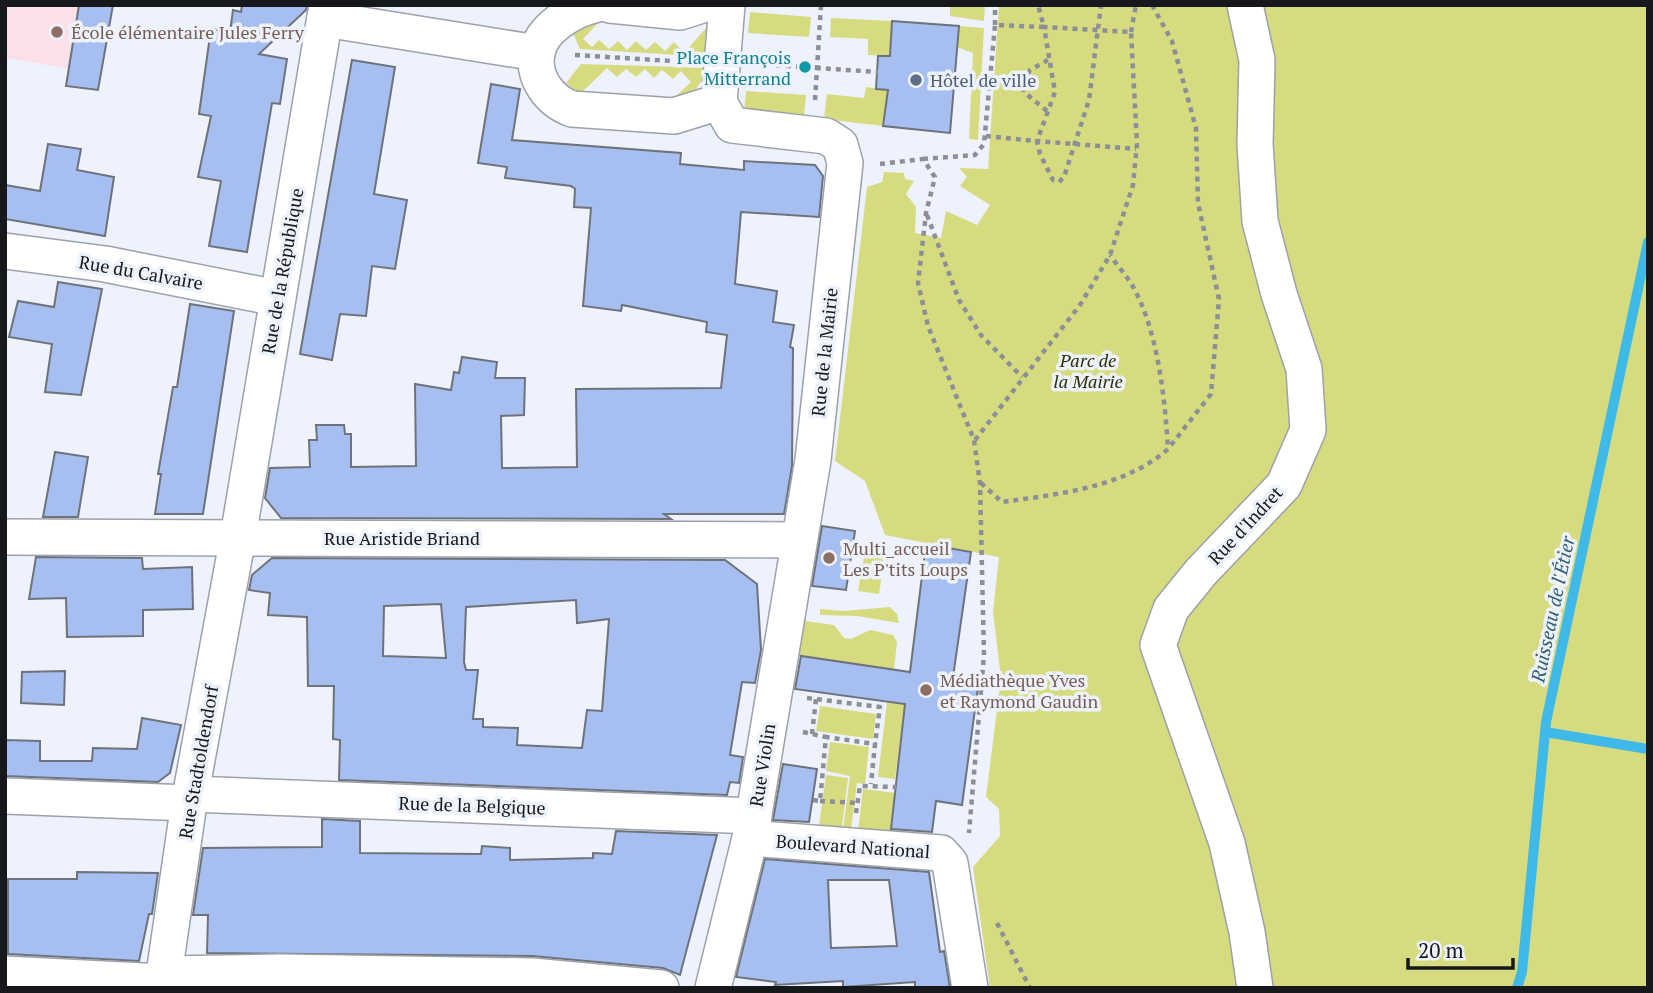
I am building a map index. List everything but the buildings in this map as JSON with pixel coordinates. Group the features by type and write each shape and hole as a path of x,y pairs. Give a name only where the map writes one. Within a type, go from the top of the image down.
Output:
{"street":[{"path":"594,5 568,14 545,38 537,53 541,81 548,95 557,104 572,109 674,116 719,102"},
{"path":"610,5 680,12 702,5"},
{"path":"727,5 719,102 726,118 739,128 834,140 843,152 845,163"},
{"name":"Rue d'Indret","path":"1245,5 1257,60 1255,144 1260,220 1279,294 1304,369 1308,430 1284,485 1231,537 1171,609 1158,645 1227,843 1247,932 1255,988"},
{"path":"326,12 537,53"},
{"name":"Rue de la République","path":"238,537 326,12"},
{"name":"Rue de la Mairie","path":"799,540 813,460 845,163"},
{"name":"Rue du Calvaire","path":"5,251 105,264 277,298"},
{"name":"Rue Aristide Briand","path":"5,537 799,540"},
{"name":"Rue Stadtoldendorf","path":"163,981 190,799 238,537"},
{"name":"Rue Violin","path":"713,988 752,827 799,540"},
{"name":"Rue de la Belgique","path":"5,796 190,799 752,827"},
{"name":"Boulevard National","path":"752,827 941,853 950,863 970,988"},
{"path":"5,974 163,981 280,972 532,976 661,988"}],"path":[{"path":"816,94 821,5"},
{"path":"845,163 880,164 975,155 986,136 995,5"},
{"path":"1038,5 1055,92 1037,141 1046,167 1053,180 1059,182 1064,177 1077,145 1089,100 1100,30 1101,5"},
{"path":"974,440 1080,306 1110,255 1132,194 1136,149 1131,32 1136,5"},
{"path":"980,482 1002,502 1050,495 1118,479 1154,461 1168,449 1211,394 1219,299 1198,203 1196,128 1172,41 1152,5"},
{"path":"995,25 1131,32"},
{"path":"1046,111 1024,92 1022,83 1030,71 1048,60"},
{"path":"986,136 1136,149"},
{"path":"923,159 935,177 926,213 918,283 928,326 974,440 980,482 985,609 977,769 970,831 950,863"},
{"path":"926,213 960,300 981,335 1022,377"},
{"path":"1110,255 1133,286 1147,324 1162,387 1168,449"},
{"path":"773,693 880,707"},
{"path":"812,734 816,699"},
{"path":"871,784 881,701"},
{"path":"820,801 826,737 875,744"},
{"path":"856,816 860,786 897,786"},
{"path":"813,800 857,803"},
{"path":"992,912 1030,988"}],"shaded area":[{"name":"École élémentaire Jules Ferry","path":"5,5 113,5 102,74 5,58"}],"green space":[{"path":"950,5 985,5 984,21 950,16"},
{"name":"Parc de la Mairie","path":"999,5 1648,5 1648,988 990,988 973,867 1000,836 999,809 986,797 1001,678 993,612 999,557 885,535 865,481 835,461 867,187 882,182 884,172 904,173 905,179 914,181 906,194 916,207 915,233 941,238 946,211 977,225 990,205 960,186 967,177 959,168 988,169"},
{"path":"750,12 811,17 809,37 748,33"},
{"path":"831,18 892,21 890,56 868,55 868,39 830,37"},
{"path":"600,21 583,39 592,47 599,40 609,49 618,41 627,50 636,41 646,50 655,42 665,51 674,42 684,53 707,27 711,32 711,57 580,49 571,29"},
{"path":"959,26 984,28 978,140 969,139 973,53 957,47"},
{"path":"581,64 710,68 696,89 674,98 691,82 681,71 673,79 662,70 654,78 645,69 636,77 626,69 617,77 607,68 580,94 566,83"},
{"path":"866,87 888,90 883,126 824,119 827,94 864,98"},
{"path":"746,91 806,95 804,116 744,113"},
{"path":"866,546 876,551 884,561 879,594 858,591"},
{"path":"890,607 897,614 899,623 857,616 820,615 820,609 844,611"},
{"path":"798,620 834,625 844,638 851,639 870,630 893,635 897,642 894,670 792,655"},
{"path":"887,702 905,704 895,779 878,777"},
{"path":"820,706 876,714 873,739 816,731"},
{"path":"830,742 869,747 865,784 857,783 851,830 843,830 850,776 826,771"},
{"path":"826,775 848,778 842,827 819,825"},
{"path":"863,789 896,793 891,834 858,831"}],"waterway":[{"name":"Ruisseau de l'Étier","path":"1517,988 1522,972 1546,722 1648,242"},
{"path":"1545,732 1648,749"}],"place":[{"name":"École élémentaire Jules Ferry","path":"57,32"},
{"name":"Place François Mitterrand","path":"805,67"},
{"name":"Hôtel de ville","path":"916,80"},
{"name":"Multi_accueil Les P'tits Loups","path":"829,558"},
{"name":"Médiathèque Yves et Raymond Gaudin","path":"926,690"}]}
